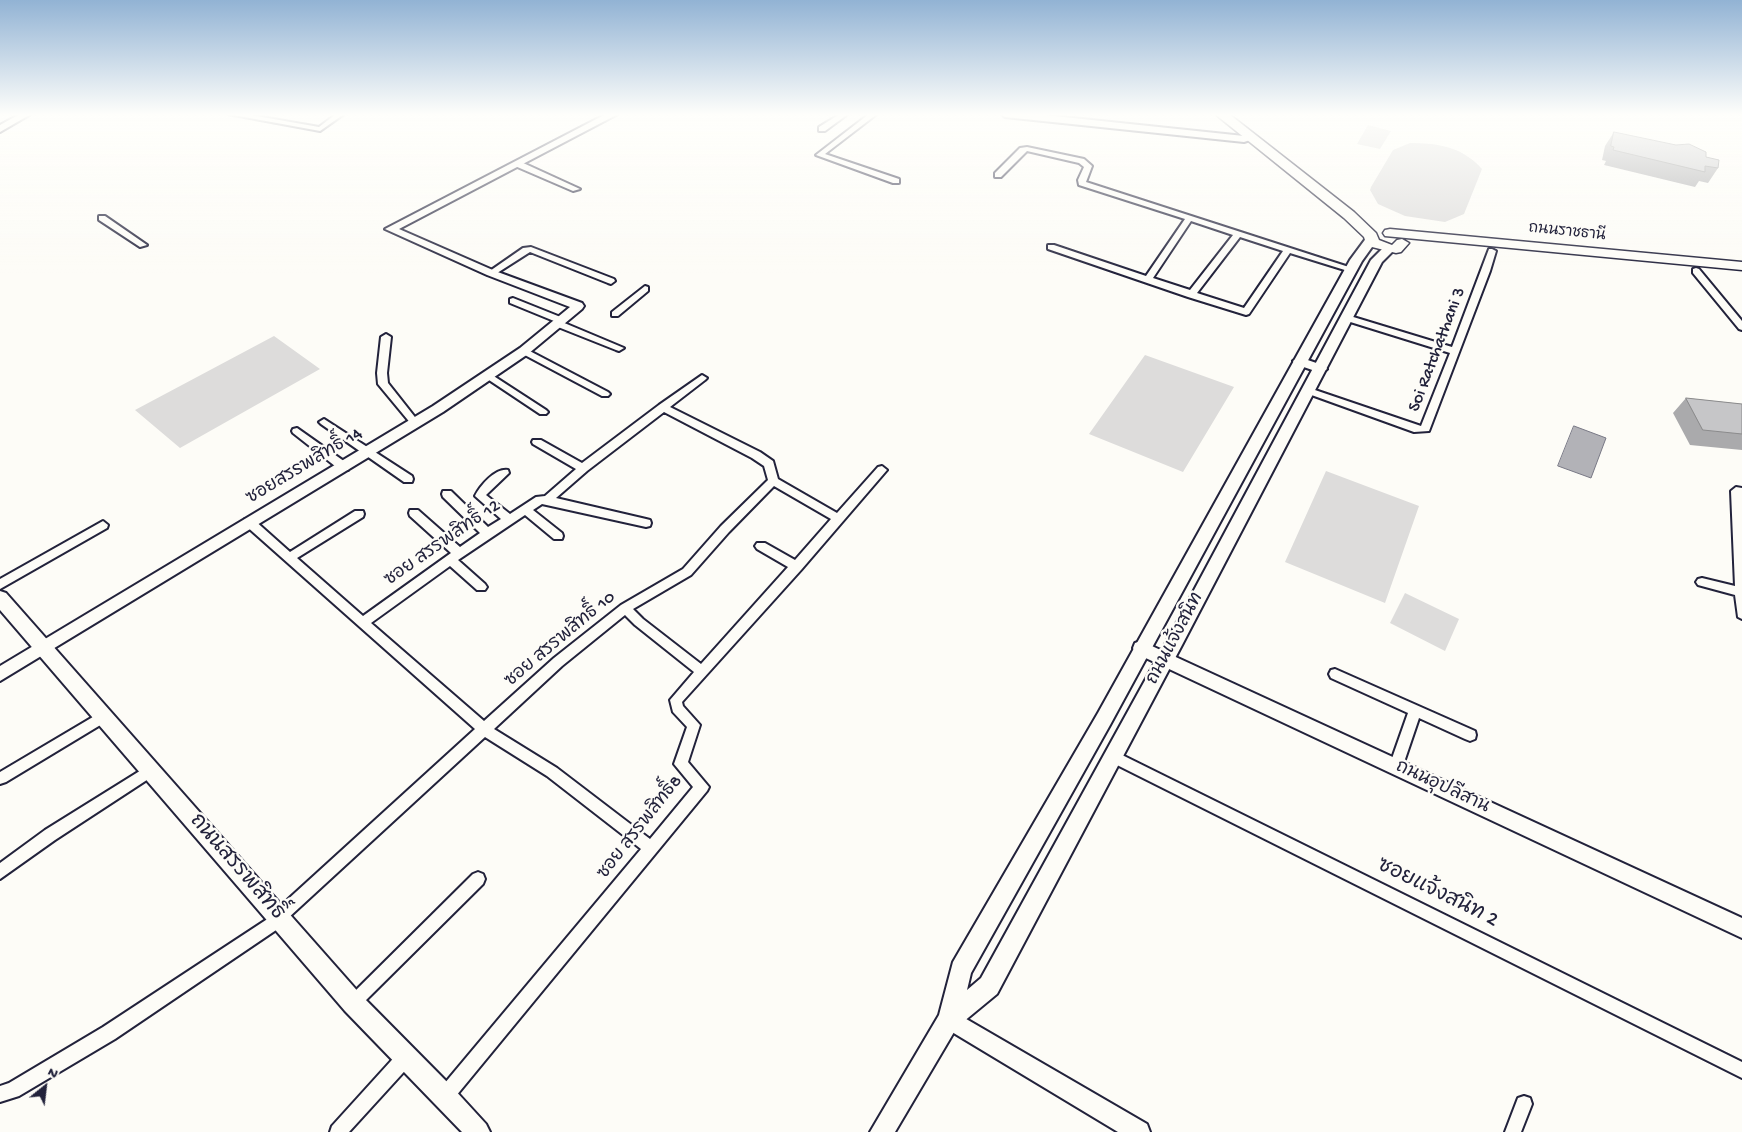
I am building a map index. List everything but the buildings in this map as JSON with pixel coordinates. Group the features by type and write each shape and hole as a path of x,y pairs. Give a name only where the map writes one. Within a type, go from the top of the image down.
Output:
{"main road":[{"path":"1288,167 1349,215 1375,244 1396,246 1396,236 1303,167"},
{"name":"ถนนราชธานี","path":"1371,238 1380,232 1390,233 1742,276"},
{"name":"ถนนแจ้งสนิท","path":"885,1131 949,1019 961,970 1188,567 1299,361 1351,269 1371,238"},
{"name":"ถนนราชธานี","path":"1396,246 1491,246 1742,266"},
{"name":"ถนนแจ้งสนิท","path":"949,1019 989,986 1321,369 1377,260 1396,246"},
{"name":"ถนนสรรพสิทธิ์","path":"0,598 353,1003 478,1132"}],"street":[{"path":"512,167 390,229 491,273 528,249 532,249 611,281"},
{"path":"525,167 576,189"},
{"path":"853,167 896,182"},
{"path":"998,175 1006,167"},
{"path":"1088,167 1082,184 1351,269"},
{"path":"102,218 142,245"},
{"path":"1148,280 1189,219"},
{"path":"1191,295 1238,234"},
{"name":"Soi Ratchathani 3","path":"1309,391 1418,430 1426,429 1486,271 1491,246"},
{"path":"1051,247 1246,312 1288,250"},
{"path":"1696,271 1742,327"},
{"name":"ซอยสรรพสิทธิ์ 14","path":"0,674 249,522 367,453 489,376 524,351 578,306 491,273"},
{"path":"614,314 645,289"},
{"path":"513,301 619,348"},
{"path":"1347,318 1455,351"},
{"path":"386,337 382,373 383,384 414,423"},
{"path":"524,351 605,394"},
{"path":"1299,361 1321,369"},
{"path":"489,376 544,412"},
{"name":"ซอย สรรพสิทธิ์ 12","path":"362,623 509,519 540,500 547,500 583,468 702,378"},
{"path":"662,407 756,455 768,464 773,481 838,518"},
{"path":"324,422 367,453 408,479"},
{"path":"298,431 344,467"},
{"path":"537,442 583,468"},
{"name":"ซอย สรรพสิทธิ์8","path":"445,1096 702,787 681,764 681,754 693,732 694,725 678,708 676,700 704,672 882,470"},
{"path":"504,473 484,489 480,496 509,519"},
{"name":"ซอย สรรพสิทธิ์ 10","path":"0,1094 13,1090 109,1033 280,918 558,662 625,608 687,572 725,529 773,481"},
{"path":"1742,492 1736,491 1740,538 1742,614"},
{"path":"447,494 488,534"},
{"path":"547,500 646,523"},
{"path":"525,509 558,536"},
{"path":"414,513 455,556 481,587"},
{"path":"290,557 359,514"},
{"path":"249,522 484,729 552,772 651,848"},
{"path":"0,584 103,525"},
{"path":"761,546 797,567"},
{"path":"1702,582 1741,592"},
{"path":"625,608 639,622 704,672"},
{"name":"ถนนอุปลีสาน","path":"1141,648 1742,928"},
{"path":"1335,674 1470,735"},
{"path":"1396,767 1415,710"},
{"path":"1,778 103,717"},
{"name":"ซอยแจ้งสนิท 2","path":"1114,756 1742,1070"},
{"path":"0,872 50,835 151,770"},
{"path":"353,1003 478,880"},
{"path":"949,1019 1139,1132"},
{"path":"338,1132 406,1057"},
{"path":"1513,1132 1524,1104"}],"shaded area":[{"path":"1383,167 1480,167 1482,169 1464,214 1445,222 1405,216 1378,204 1370,190"},
{"path":"274,336 320,369 180,448 135,410"},
{"path":"1145,355 1234,387 1183,472 1089,434"},
{"path":"1574,426 1606,438 1591,478 1558,466"},
{"path":"1326,471 1419,506 1385,603 1285,562"},
{"path":"1405,593 1459,619 1445,651 1390,623"}]}
